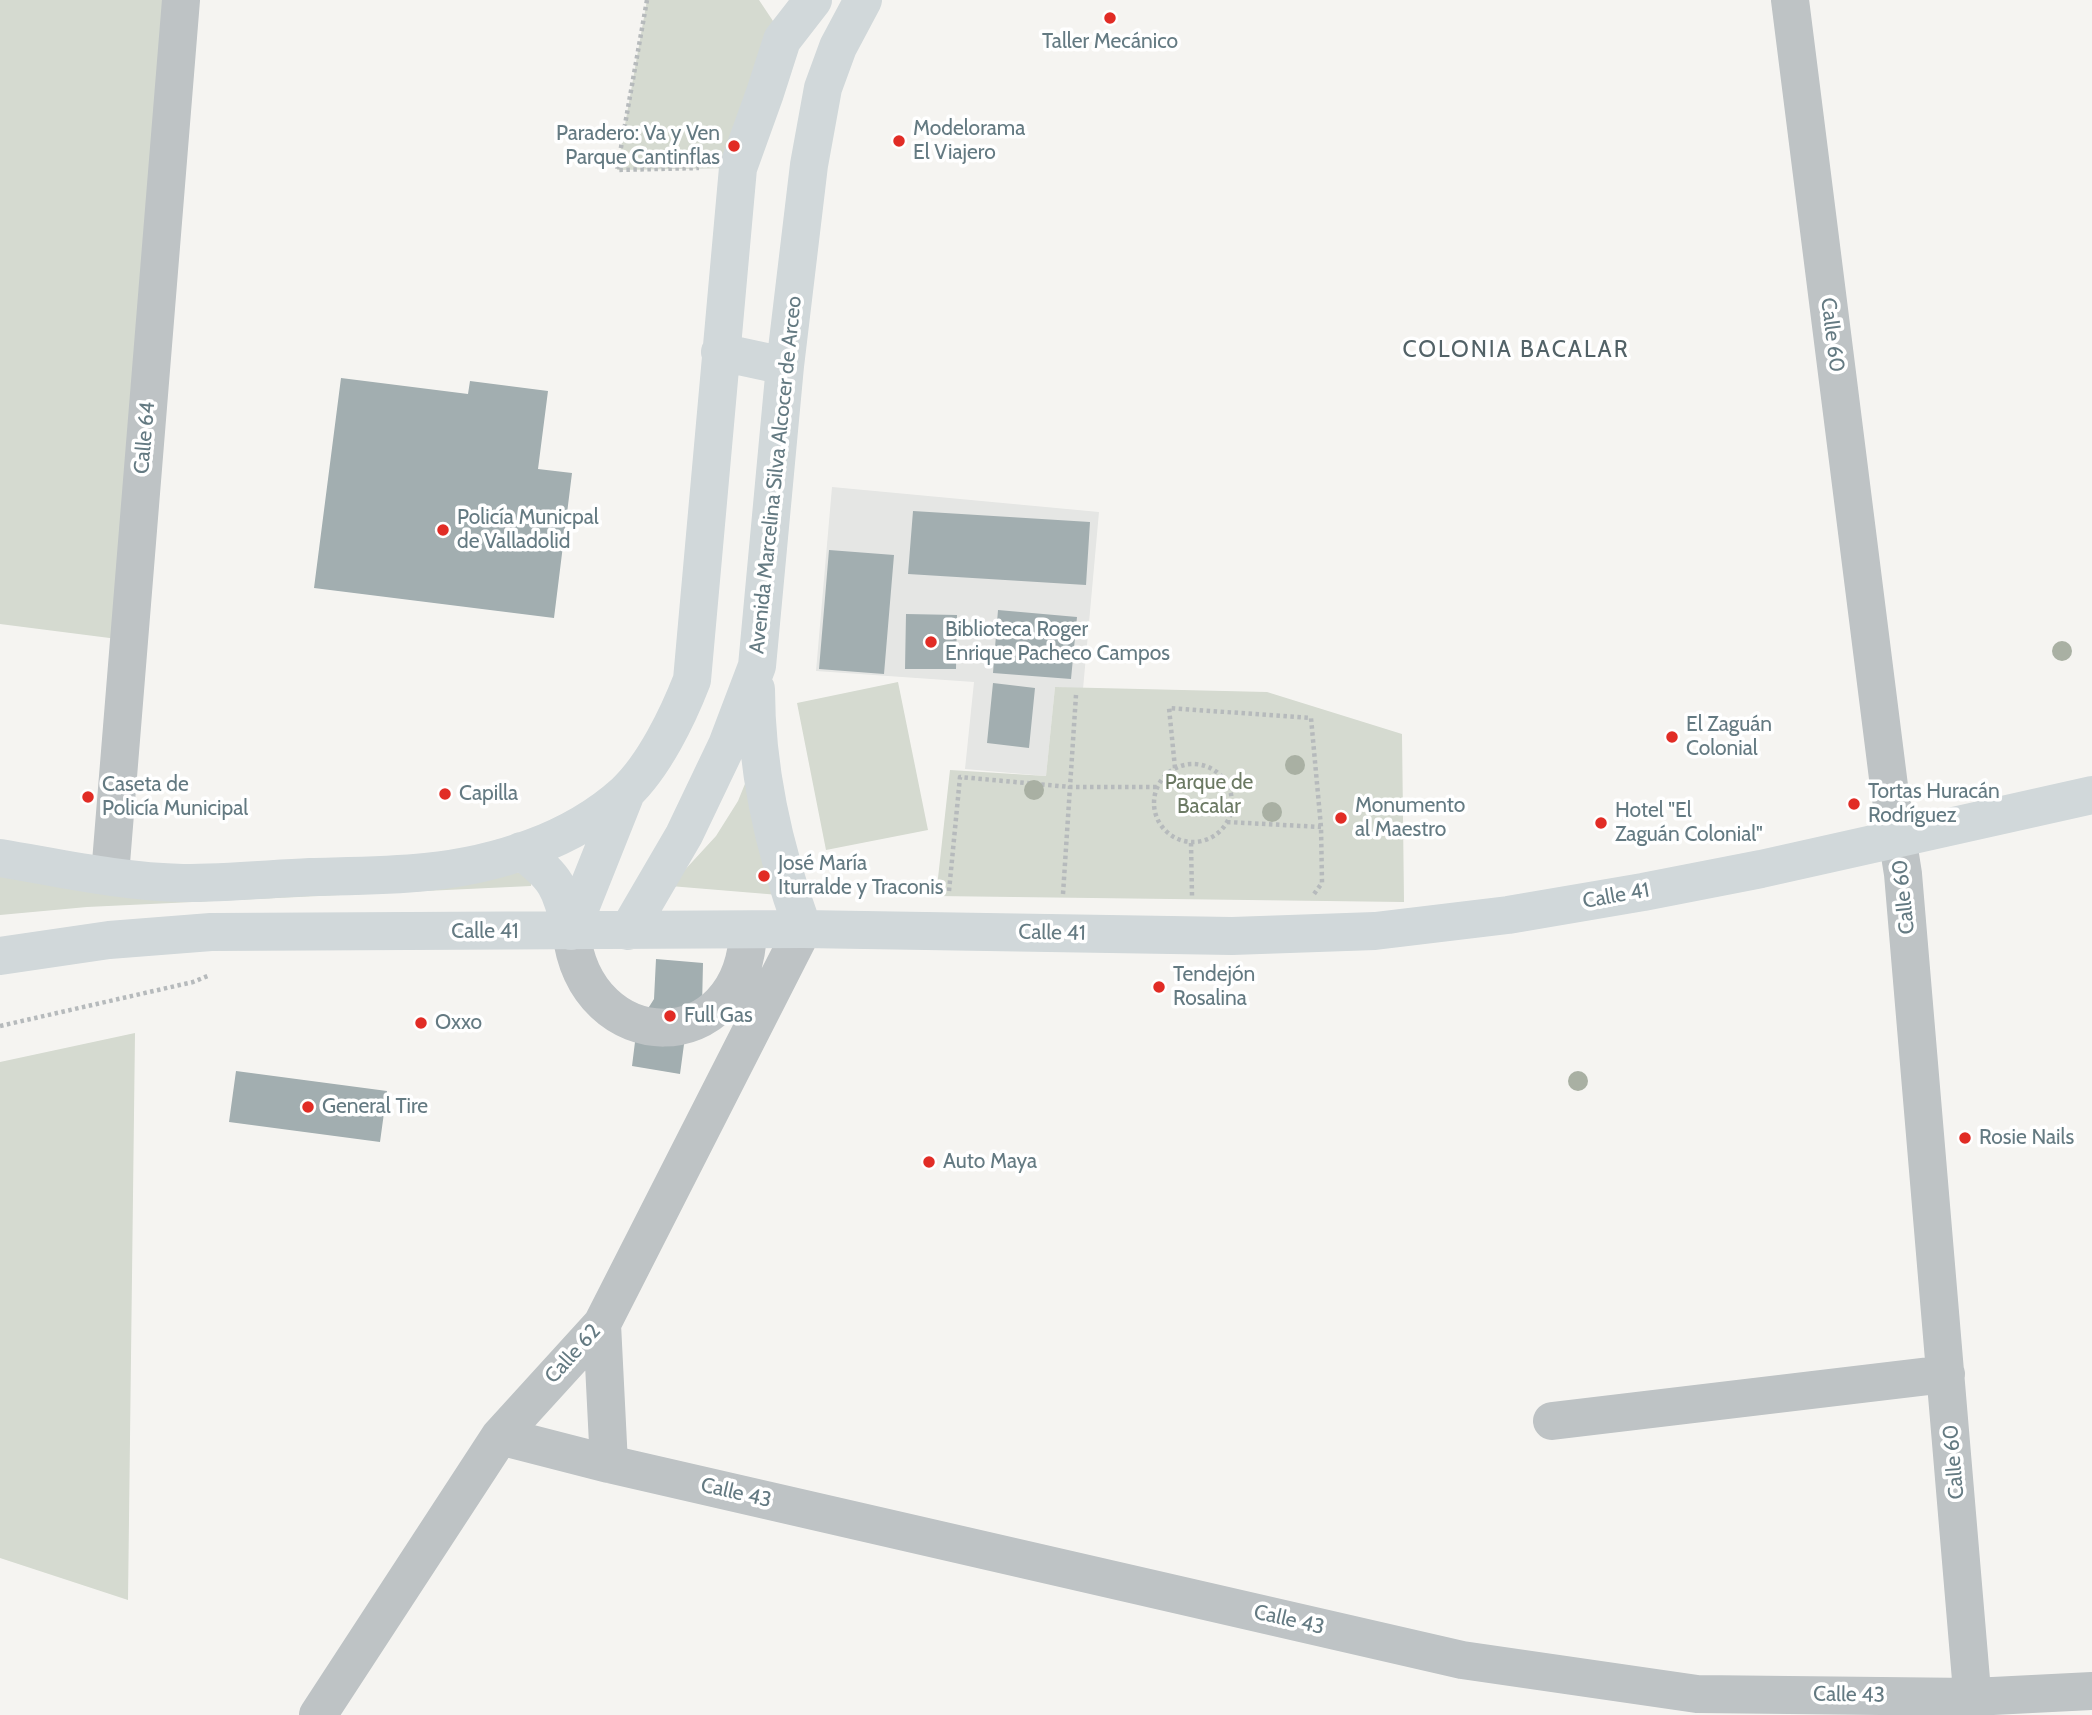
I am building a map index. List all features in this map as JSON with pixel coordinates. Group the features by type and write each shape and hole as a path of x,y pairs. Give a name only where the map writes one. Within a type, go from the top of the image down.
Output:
{"main road":[{"path":"0,858 182,883 425,872 468,866 551,840 612,803 667,734 692,680 738,168 782,40 813,0"},
{"name":"Avenida Marcelina Silva Alcocer de Arceo","path":"628,931 684,835 722,757 757,666 785,366 809,165 823,88 838,47 861,1"},
{"path":"720,352 785,366"},
{"path":"757,666 756,711 766,803 775,846 803,929"},
{"name":"Calle 41","path":"0,956 109,940 211,932 803,929 1192,935 1375,931 1508,915 1761,869 2092,795"},
{"path":"571,931 612,803"},
{"path":"521,851 545,868 557,883 571,931"}],"street":[{"name":"Calle 64","path":"110,875 181,0"},
{"name":"Calle 60","path":"1790,0 1903,874 1973,1706"},
{"name":"Calle 62","path":"318,1715 500,1436 602,1324 803,929"},
{"path":"571,931 573,953 580,973 606,1007 624,1019 663,1028 702,1018 719,1006 742,972 748,930"},
{"path":"602,1324 609,1464"},
{"path":"1552,1421 1946,1374"},
{"name":"Calle 43","path":"500,1436 609,1464 1462,1660 1698,1694 1973,1706 2092,1691"}],"path":[{"path":"647,0 617,170 738,168"},
{"path":"1061,933 1076,695"},
{"path":"1175,768 1169,708 1311,718 1321,827 1322,883 1284,934"},
{"path":"1187,764 1214,769 1230,789 1232,802 1227,822 1216,835 1204,842 1191,843 1168,834 1159,825 1154,812 1153,800 1157,787 1164,776 1187,764"},
{"path":"945,931 960,778 1070,787 1157,787"},
{"path":"1227,822 1321,827"},
{"path":"1191,843 1192,935"},
{"path":"0,1026 193,982 218,972"}],"shaded area":[{"path":"832,487 1099,512 1083,689 1055,687 1046,776 965,769 974,682 816,671"}],"green space":[{"path":"0,0 184,0 141,642 0,624"},
{"path":"647,0 759,0 783,36 738,168 617,170"},
{"path":"898,682 928,830 826,850 797,703"},
{"name":"Parque de Bacalar","path":"1055,687 1267,692 1402,734 1404,902 936,896 950,770 1046,776"},
{"path":"751,769 779,895 670,886 716,836 738,801"},
{"path":"0,862 86,890 532,872 531,886 87,907 0,915"},
{"path":"135,1033 128,1600 0,1558 0,1062"}],"building":[{"name":"Policía Municpal de Valladolid","path":"341,378 468,394 470,381 548,391 538,469 572,473 554,618 314,588"},
{"path":"913,511 1090,522 1086,585 908,574"},
{"path":"829,550 894,555 884,674 819,669"},
{"path":"998,610 1077,617 1071,679 993,673"},
{"name":"Biblioteca Roger Enrique Pacheco Campos","path":"906,614 957,615 956,669 905,669"},
{"path":"993,683 1035,688 1029,748 987,743"},
{"name":"Full Gas","path":"656,959 703,963 702,1007 685,1037 680,1074 632,1066 637,1026 654,999"},
{"name":"General Tire","path":"236,1071 387,1091 380,1142 229,1122"}],"place":[{"name":"Taller Mecánico","path":"1110,18"},
{"name":"Modelorama El Viajero","path":"899,141"},
{"name":"Paradero: Va y Ven Parque Cantinflas","path":"734,146"},
{"name":"Policía Municpal de Valladolid","path":"443,530"},
{"name":"Biblioteca Roger Enrique Pacheco Campos","path":"931,642"},
{"name":"El Zaguán Colonial","path":"1672,737"},
{"name":"Capilla","path":"445,794"},
{"name":"Caseta de Policía Municipal","path":"88,797"},
{"name":"Tortas Huracán Rodríguez","path":"1854,804"},
{"name":"Monumento al Maestro","path":"1341,818"},
{"name":"Hotel \"El Zaguán Colonial\"","path":"1601,823"},
{"name":"José María Iturralde y Traconis","path":"764,876"},
{"name":"Tendejón Rosalina","path":"1159,987"},
{"name":"Full Gas","path":"670,1016"},
{"name":"Oxxo","path":"421,1023"},
{"name":"General Tire","path":"308,1107"},
{"name":"Rosie Nails","path":"1965,1138"},
{"name":"Auto Maya","path":"929,1162"}],"district":[{"name":"COLONIA BACALAR","path":"1516,350"}]}
